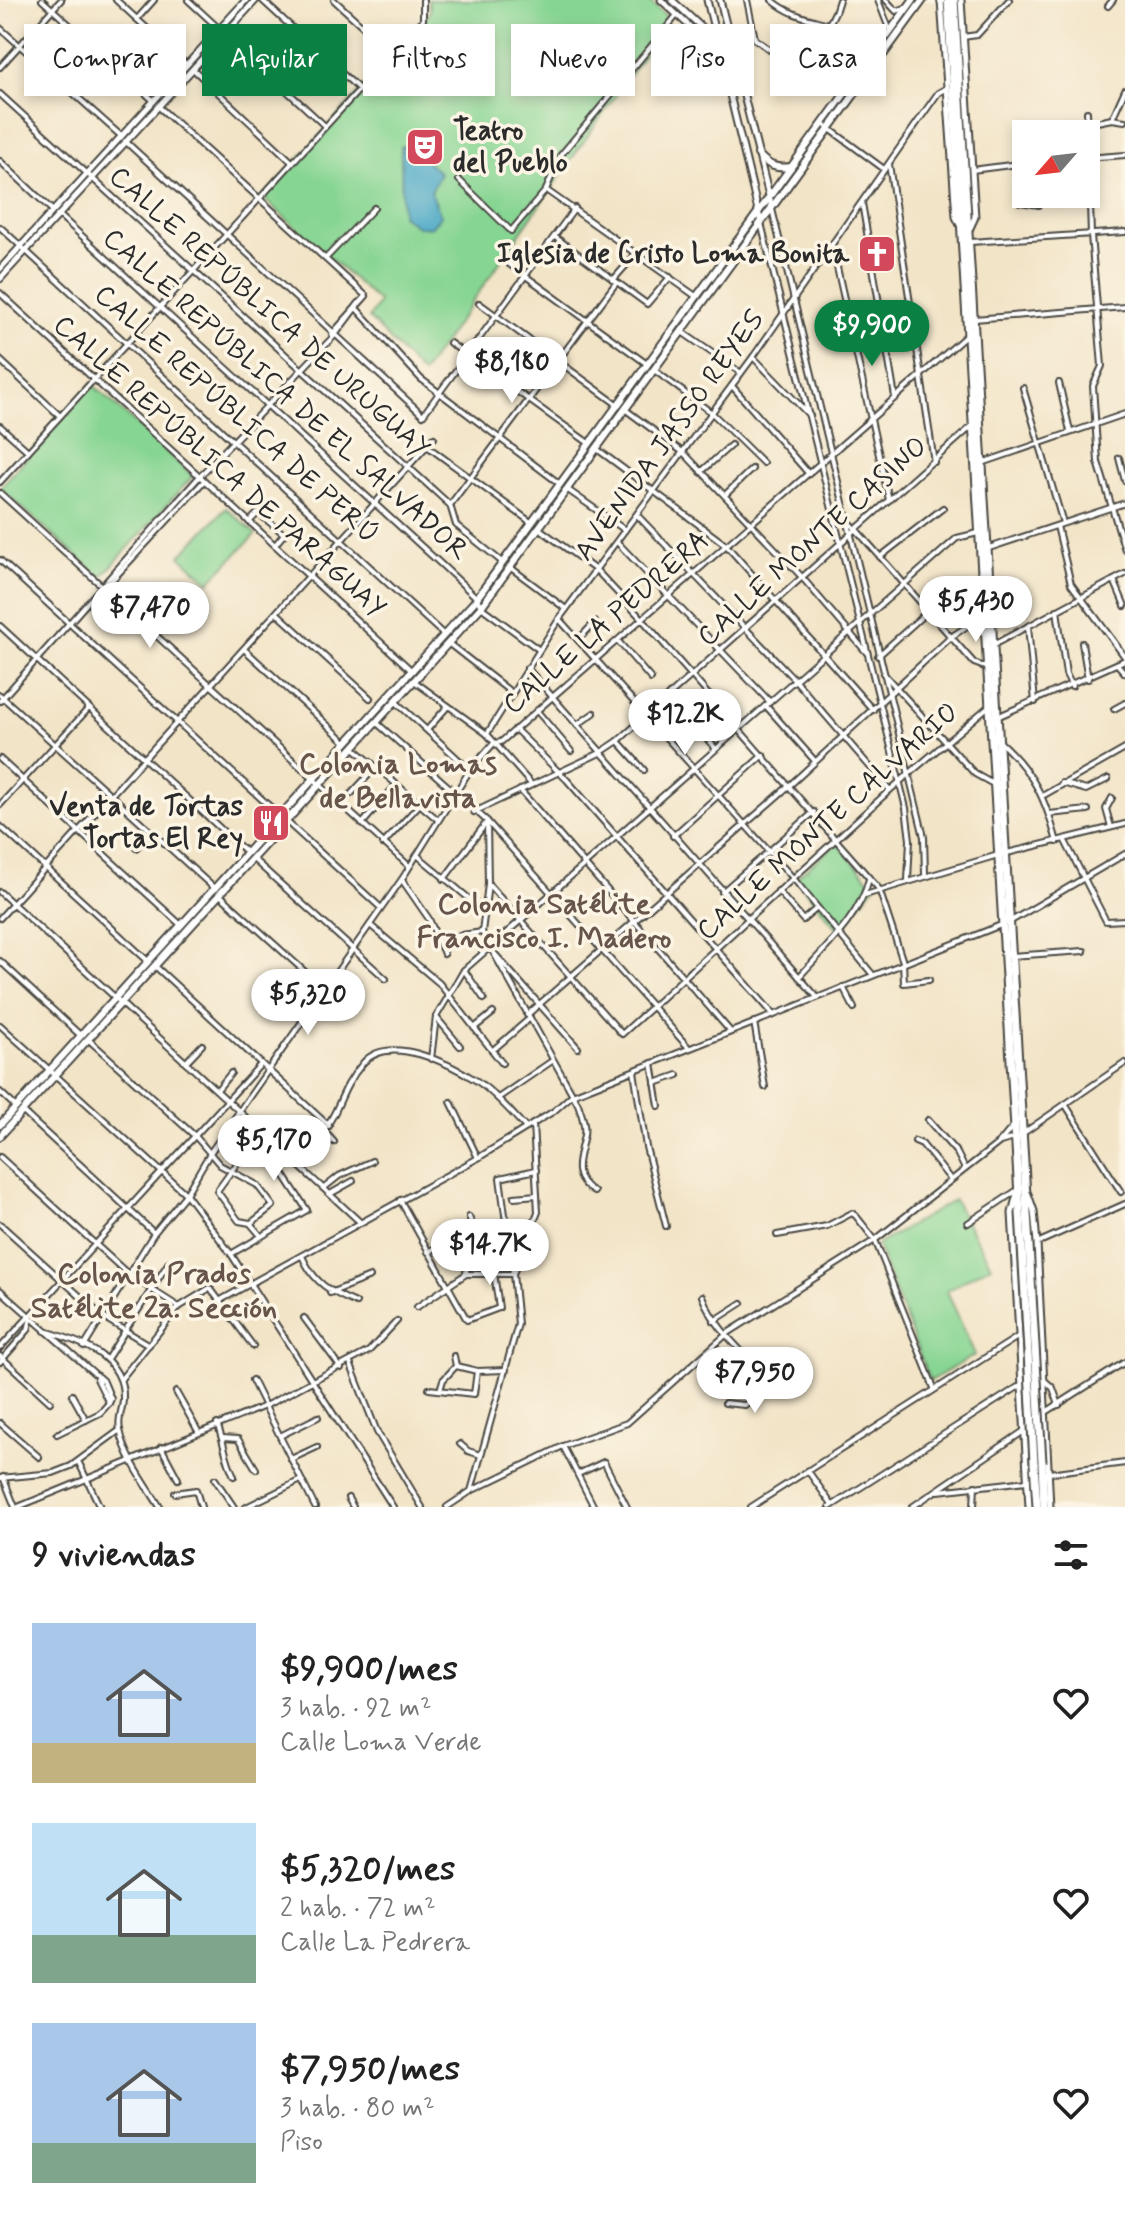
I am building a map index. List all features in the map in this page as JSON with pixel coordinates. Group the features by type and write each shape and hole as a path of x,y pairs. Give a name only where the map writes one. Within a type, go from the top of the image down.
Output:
{"highway":[{"path":"948,0 966,231 990,705 1002,854"},
{"path":"954,0 962,179"},
{"path":"966,231 970,242 997,717 1002,854 1038,1463 1037,1507"},
{"path":"1006,923 1011,956 1017,1123"},
{"path":"1038,1463 1047,1507"}],"main road":[{"path":"227,24 246,0"},
{"path":"230,24 256,0"},
{"path":"661,0 687,24"},
{"path":"672,0 700,24"},
{"path":"707,0 713,24"},
{"path":"720,0 726,24"},
{"path":"351,746 374,702 412,670 504,563 913,0"},
{"path":"0,1136 79,1034 280,816 377,723 481,607 923,0"},
{"path":"941,0 956,217 966,231 975,217 961,0"},
{"path":"677,15 682,10"},
{"path":"0,279 24,248 202,54"},
{"path":"731,96 761,223"},
{"path":"744,96 772,209"},
{"path":"741,139 754,137"},
{"path":"758,154 765,163 779,169 791,167"},
{"path":"733,247 740,252"},
{"path":"0,269 24,248"},
{"path":"0,1125 56,1076 287,822 316,783"},
{"path":"1022,1188 1034,1211 1037,1243 1049,1473 1047,1507"},
{"path":"1022,1188 1012,1213 1029,1507"}],"street":[{"path":"42,0 366,296 1,698 214,888"},
{"path":"0,67 61,0"},
{"path":"116,0 292,162"},
{"path":"137,19 154,0"},
{"path":"188,0 214,24"},
{"path":"262,0 359,89"},
{"path":"334,0 363,26"},
{"path":"419,24 423,20 423,0"},
{"path":"747,0 755,39 770,49"},
{"path":"772,0 801,19 831,23 839,0"},
{"path":"878,0 890,32"},
{"path":"886,0 896,11 908,7"},
{"path":"963,37 977,35 1009,0"},
{"path":"1108,6 1113,0"},
{"path":"459,180 511,231 546,190 560,156 677,15"},
{"path":"0,28 423,415 575,208"},
{"path":"0,482 363,85"},
{"name":"AVENIDA JASSO REYES","path":"487,734 566,609 684,453 938,93 947,88"},
{"path":"1112,119 1125,90"},
{"name":"CALLE REPÚBLICA DE URUGUAY","path":"0,94 450,505 456,525 504,563"},
{"path":"292,96 325,126"},
{"path":"1087,112 1087,120"},
{"path":"1100,121 1125,121"},
{"path":"823,124 884,169"},
{"path":"1100,157 1125,155 1125,162"},
{"name":"CALLE REPÚBLICA DE EL SALVADOR","path":"0,161 377,504 477,598 481,607"},
{"path":"889,161 934,462"},
{"path":"972,170 1012,165"},
{"path":"546,190 697,297"},
{"path":"862,203 895,397"},
{"path":"326,258 374,208"},
{"path":"1090,208 1102,366 1093,386 1098,462 1125,550"},
{"path":"772,209 848,535 924,837 925,874"},
{"path":"761,223 900,782 910,840 908,880"},
{"name":"CALLE REPÚBLICA DE PERÚ","path":"0,227 444,635"},
{"path":"970,242 1125,232"},
{"path":"555,237 647,304 670,277"},
{"path":"832,245 889,500"},
{"path":"450,505 637,253"},
{"path":"509,264 647,364"},
{"name":"CALLE REPÚBLICA DE PARAGUAY","path":"0,293 412,670"},
{"path":"479,303 684,453 800,575 868,654"},
{"path":"357,306 421,379 561,485"},
{"path":"974,319 1125,307"},
{"path":"682,332 741,373"},
{"name":"CALLE LA PEDRERA","path":"84,1347 154,1233 186,1194 210,1153 323,988 402,879 470,770 494,743 537,711 672,595 969,332"},
{"path":"450,343 726,545 873,710"},
{"path":"753,357 810,416"},
{"path":"0,360 60,416"},
{"path":"654,370 712,413 763,463"},
{"path":"1059,383 1070,431"},
{"path":"732,386 809,474"},
{"path":"1023,388 1037,444 1063,523"},
{"path":"982,463 1125,414"},
{"name":"CALLE MONTE CASINO","path":"474,812 600,753 618,741 693,676 800,575 934,462 974,424"},
{"path":"0,426 28,451"},
{"path":"0,918 434,438"},
{"path":"701,472 731,445"},
{"path":"427,446 533,524"},
{"path":"1119,458 1125,481"},
{"path":"725,495 752,469"},
{"path":"102,587 204,481 205,474"},
{"path":"568,490 626,531"},
{"path":"0,493 410,867"},
{"path":"987,549 1125,503"},
{"path":"880,557 943,508"},
{"path":"249,522 258,513 263,514 284,534 275,545"},
{"path":"637,515 795,680 890,790"},
{"path":"844,517 974,663 988,669"},
{"path":"1057,526 1065,564 1080,598 1125,658"},
{"path":"540,529 597,571 838,839 879,889 903,962 904,983 929,980"},
{"path":"431,1059 436,1017 464,970 957,538 981,533"},
{"path":"617,542 672,595 815,761"},
{"path":"0,560 381,908"},
{"path":"511,568 566,609"},
{"path":"992,645 1125,574"},
{"path":"1114,580 1125,606"},
{"path":"481,607 538,649"},
{"path":"1057,610 1066,674 1072,686"},
{"path":"878,656 928,611"},
{"path":"278,614 374,702"},
{"path":"493,1050 541,1003 790,785 951,637 985,614"},
{"path":"559,619 793,878 873,975"},
{"path":"578,640 595,622"},
{"path":"0,626 247,853"},
{"path":"1028,626 1035,702"},
{"path":"618,641 651,679"},
{"path":"448,643 512,693"},
{"path":"1082,643 1088,679"},
{"path":"245,650 437,819"},
{"name":"CALLE MONTE CALVARIO","path":"997,717 1088,679 1125,658"},
{"path":"1117,664 1125,673"},
{"path":"527,668 817,997"},
{"path":"882,671 975,774 995,785"},
{"path":"414,681 487,734 531,785"},
{"path":"669,695 716,749"},
{"path":"396,702 470,770"},
{"path":"1114,709 1125,703"},
{"name":"CALLE MONTE CALVARIO","path":"571,978 622,1034 890,790 990,705"},
{"path":"427,730 448,706"},
{"path":"0,805 89,708"},
{"path":"537,711 571,751"},
{"path":"576,726 594,713"},
{"path":"377,723 487,821 689,1048"},
{"path":"515,729 615,835 774,1015"},
{"path":"618,741 644,770"},
{"path":"998,741 1025,768 1044,795 1057,842"},
{"path":"1044,795 1125,749"},
{"path":"673,836 763,755"},
{"path":"0,759 181,925"},
{"path":"351,794 376,767"},
{"path":"1062,783 1086,790 1108,779"},
{"path":"362,824 396,785"},
{"path":"520,790 730,1031"},
{"path":"1111,827 1106,809 1112,798"},
{"path":"383,844 419,805"},
{"path":"1049,814 1088,810"},
{"path":"722,892 814,812"},
{"path":"444,879 487,821"},
{"path":"487,821 488,884 482,932 572,1095 585,1134 577,1150 577,1163 586,1186 594,1192"},
{"path":"865,895 925,874 1125,824"},
{"path":"0,826 148,961"},
{"path":"136,848 150,832"},
{"path":"1065,840 1106,921 1125,920"},
{"path":"219,1301 478,1158 572,1095 1006,923 1125,854"},
{"path":"417,855 484,911"},
{"path":"253,859 386,979"},
{"path":"799,977 838,933 865,895 869,877"},
{"path":"402,879 429,919 444,954"},
{"path":"488,884 571,978"},
{"path":"778,891 803,920 817,908"},
{"path":"0,892 360,1222"},
{"path":"220,895 323,988"},
{"path":"370,925 439,983 502,1063"},
{"path":"449,937 482,932"},
{"path":"490,948 578,1048"},
{"path":"1011,956 1084,951"},
{"path":"0,961 79,1034"},
{"path":"155,966 329,1126"},
{"path":"464,970 484,999"},
{"path":"843,987 854,1008"},
{"path":"474,1028 493,1013"},
{"path":"436,1017 460,1046"},
{"path":"754,1022 765,1087"},
{"path":"0,1025 186,1194 231,1254 393,1507"},
{"path":"89,1040 231,1173 257,1185 273,1206 250,1223"},
{"path":"186,1062 202,1045"},
{"path":"286,1154 325,1132 355,1074 371,1056 399,1051 431,1059 476,1080 526,1128"},
{"path":"498,1098 552,1061"},
{"path":"652,1063 659,1106"},
{"path":"1000,1142 1018,1136 1125,1063"},
{"path":"0,1348 31,1318 261,1064"},
{"path":"634,1071 646,1147 666,1226"},
{"path":"217,1090 231,1073"},
{"path":"655,1083 678,1075"},
{"path":"0,1092 154,1233"},
{"path":"451,1102 478,1158"},
{"path":"1065,1104 1121,1192"},
{"path":"928,1120 957,1153 965,1169"},
{"path":"447,1507 471,1491 563,1446 627,1423 728,1333 875,1240 1000,1142 1017,1123 1036,1121"},
{"path":"513,1274 534,1227 537,1195 533,1124"},
{"path":"325,1132 334,1142"},
{"path":"915,1141 922,1144 951,1180"},
{"path":"231,1254 307,1210 278,1166 248,1148 217,1191 239,1221 250,1223 261,1236"},
{"path":"0,1157 129,1275 179,1307"},
{"path":"324,1188 339,1176 372,1161"},
{"path":"471,1491 518,1324 500,1178 536,1170"},
{"path":"330,1194 353,1181"},
{"path":"968,1223 1022,1188"},
{"path":"514,1197 537,1195"},
{"path":"400,1200 467,1320 499,1308 494,1273"},
{"path":"1037,1243 1125,1204"},
{"path":"777,1235 827,1226 852,1213 875,1240 934,1388"},
{"path":"466,1274 470,1237 474,1229 469,1217"},
{"path":"0,1224 103,1317 149,1345"},
{"path":"428,1252 462,1234 470,1237"},
{"path":"302,1256 316,1280 330,1293 356,1303"},
{"path":"107,1359 169,1262"},
{"path":"417,1307 466,1274 513,1274"},
{"path":"330,1293 370,1277"},
{"path":"121,1379 179,1307 210,1288 253,1346"},
{"path":"0,1290 97,1379 109,1403 86,1420 57,1434"},
{"path":"702,1296 713,1321 728,1333 770,1381 745,1405 725,1403"},
{"path":"713,1321 742,1303"},
{"path":"31,1318 28,1330 1,1359 50,1402"},
{"path":"304,1318 341,1368"},
{"path":"120,1430 79,1463 53,1473 1,1477 16,1507 265,1406 369,1351 397,1321"},
{"path":"45,1331 107,1359 121,1379 120,1430 130,1459 160,1507"},
{"path":"751,1507 1019,1336"},
{"path":"454,1356 456,1366"},
{"path":"1046,1413 1125,1362"},
{"path":"350,1363 377,1432 422,1507"},
{"path":"456,1366 477,1371 506,1370"},
{"path":"440,1390 443,1380 456,1366"},
{"path":"429,1389 474,1394 477,1371"},
{"path":"252,1380 315,1507"},
{"path":"808,1471 832,1507 1021,1385 1044,1380 1053,1388 1059,1405"},
{"path":"176,1392 198,1431"},
{"path":"72,1395 86,1420"},
{"path":"280,1436 318,1417"},
{"path":"0,1423 39,1457"},
{"path":"217,1424 223,1438 223,1452 234,1476"},
{"path":"912,1507 1024,1431"},
{"path":"223,1438 238,1439 256,1469"},
{"path":"460,1444 481,1455"},
{"path":"563,1446 594,1507"},
{"path":"161,1447 178,1479"},
{"path":"291,1459 317,1447"},
{"path":"578,1474 604,1462 627,1507"},
{"path":"79,1463 100,1507"},
{"path":"1049,1473 1125,1463"},
{"path":"215,1479 234,1507"},
{"path":"246,1507 301,1480"},
{"path":"936,1491 1027,1481"},
{"path":"974,1507 975,1486"},
{"path":"175,1493 196,1490 201,1507"},
{"path":"348,1498 353,1507"}],"green space":[{"path":"428,0 648,0 669,19 666,24 651,24 651,45 635,68 635,24 511,24 511,96 615,96 422,374 369,318 379,302 263,198 363,88 363,96 495,96 495,24 421,24 430,11"},
{"path":"92,384 193,476 101,578 0,488"},
{"path":"226,508 256,534 209,582 180,556"},
{"path":"837,843 875,886 838,929 795,878"},
{"path":"954,1200 991,1265 947,1291 975,1355 930,1381 877,1245"}],"water":[{"path":"401,146 410,147 440,173 431,192 441,216 431,227 418,227 402,215"}],"place":[{"name":"Teatro del Pueblo","path":"425,147"},
{"name":"Iglesia de Cristo Loma Bonita","path":"877,254"},
{"name":"Venta de Tortas Tortas El Rey","path":"271,823"}],"district":[{"name":"Colonia Lomas de Bellavista","path":"398,781"},
{"name":"Colonia Satélite Francisco I. Madero","path":"544,921"},
{"name":"Colonia Prados Satélite 2a. Sección","path":"154,1291"}]}
